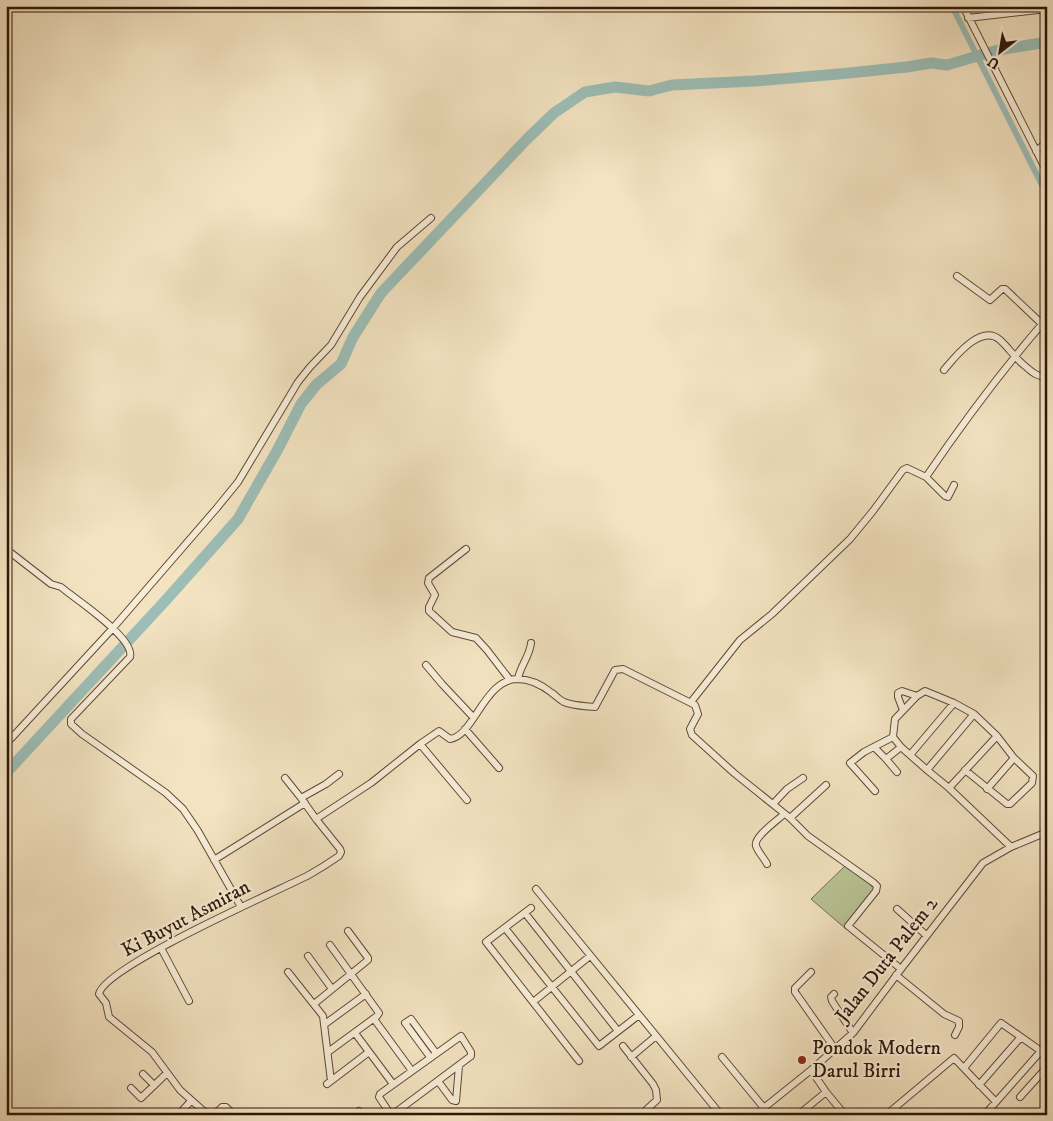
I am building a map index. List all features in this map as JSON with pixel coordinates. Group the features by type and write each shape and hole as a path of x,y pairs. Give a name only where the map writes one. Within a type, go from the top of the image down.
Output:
{"street":[{"path":"963,6 1047,172"},
{"path":"1005,6 1006,9 1013,13"},
{"path":"968,18 1047,9"},
{"path":"1036,151 1047,142"},
{"path":"6,744 115,630 238,482 298,382 310,366 331,345 378,271 397,247 432,218"},
{"path":"926,477 961,426 1014,357 1044,327 1005,290 999,290 990,300 957,276"},
{"path":"944,370 966,345 975,339 988,336 999,339 1014,357 1036,374 1041,376 1047,371"},
{"path":"691,702 740,640 772,614 850,540 903,470 907,468 926,477 948,497 954,485"},
{"path":"6,548 51,584 66,591 115,630 128,644 131,651 130,656 71,719 71,724 82,734 176,801 198,831 241,907"},
{"path":"466,549 429,578 428,583 435,594 428,612 452,632 476,638 488,650 510,680"},
{"path":"518,679 529,653 531,643"},
{"path":"426,665 473,717"},
{"path":"316,819 371,783 420,744 439,732 453,739 464,729 483,703 505,682 518,679 540,684 563,702 595,707 615,670 619,669 691,702 698,710 690,729 692,735 808,836 877,886 874,894 848,926 901,968"},
{"path":"903,710 898,692 902,691 917,696"},
{"path":"965,770 1004,803 1009,804 1032,783 1033,776 974,714 925,691 917,696 895,719 893,737 901,747 1011,846"},
{"path":"910,755 954,703"},
{"path":"927,770 974,714"},
{"path":"464,729 499,768"},
{"path":"948,788 997,736"},
{"path":"875,791 850,763 864,752 875,748 893,737"},
{"path":"420,744 467,800"},
{"path":"886,759 901,747"},
{"path":"875,748 897,772"},
{"path":"987,789 1014,758"},
{"path":"214,860 339,774"},
{"name":"Ki Buyut Asmiran","path":"208,1115 180,1090 152,1052 109,1017 106,1003 99,994 101,987 110,979 161,948 307,876 339,856 340,850 284,778"},
{"path":"773,804 787,789 803,778"},
{"path":"767,864 755,846 761,834 826,786"},
{"name":"Jalan Duta Palem 2","path":"755,1115 853,1033 979,867 1011,846 1047,832"},
{"path":"536,889 721,1115"},
{"path":"531,908 486,942 579,1061"},
{"path":"897,909 926,935"},
{"path":"525,913 618,1031"},
{"path":"505,928 599,1046 639,1015"},
{"path":"314,1004 368,959 348,931"},
{"path":"328,1052 374,1019 379,1012 330,945"},
{"path":"161,948 189,1001"},
{"path":"308,956 332,989"},
{"path":"533,1002 590,956"},
{"path":"288,972 322,1014 328,1052 329,1083 369,1052"},
{"path":"811,972 795,990 835,1049"},
{"path":"896,975 944,1014 958,1020 960,1027 955,1035"},
{"path":"325,1024 366,994"},
{"path":"834,994 831,997 832,1001 853,1033"},
{"path":"374,1019 412,1070"},
{"path":"411,1019 433,1055 405,1023 411,1019"},
{"path":"964,1068 1001,1023 1042,1051 988,1111"},
{"path":"355,1033 393,1084"},
{"path":"460,1036 472,1055 391,1115 379,1096 433,1055 460,1036"},
{"path":"631,1057 656,1036"},
{"path":"979,1085 1021,1037"},
{"path":"622,1046 656,1090 656,1100 646,1110"},
{"path":"722,1057 764,1108"},
{"path":"886,1115 954,1058 996,1102"},
{"path":"438,1081 452,1100 456,1101 459,1066"},
{"path":"1020,1097 1047,1067"},
{"path":"811,1070 845,1115"},
{"path":"131,1088 141,1098 167,1073"},
{"path":"143,1074 154,1085"},
{"path":"803,1113 826,1092"},
{"path":"178,1115 191,1100"},
{"path":"214,1115 222,1107 226,1107 234,1115"}],"green space":[{"path":"847,864 878,892 846,929 811,899"}],"waterway":[{"path":"952,6 1047,195"},
{"path":"6,773 238,519 301,404 316,385 341,364 353,337 381,293 554,113 585,92 615,87 649,91 672,85 839,74 931,63 947,65 998,50 1047,42"}],"place":[{"name":"Pondok Modern Darul Birri","path":"802,1060"}]}
